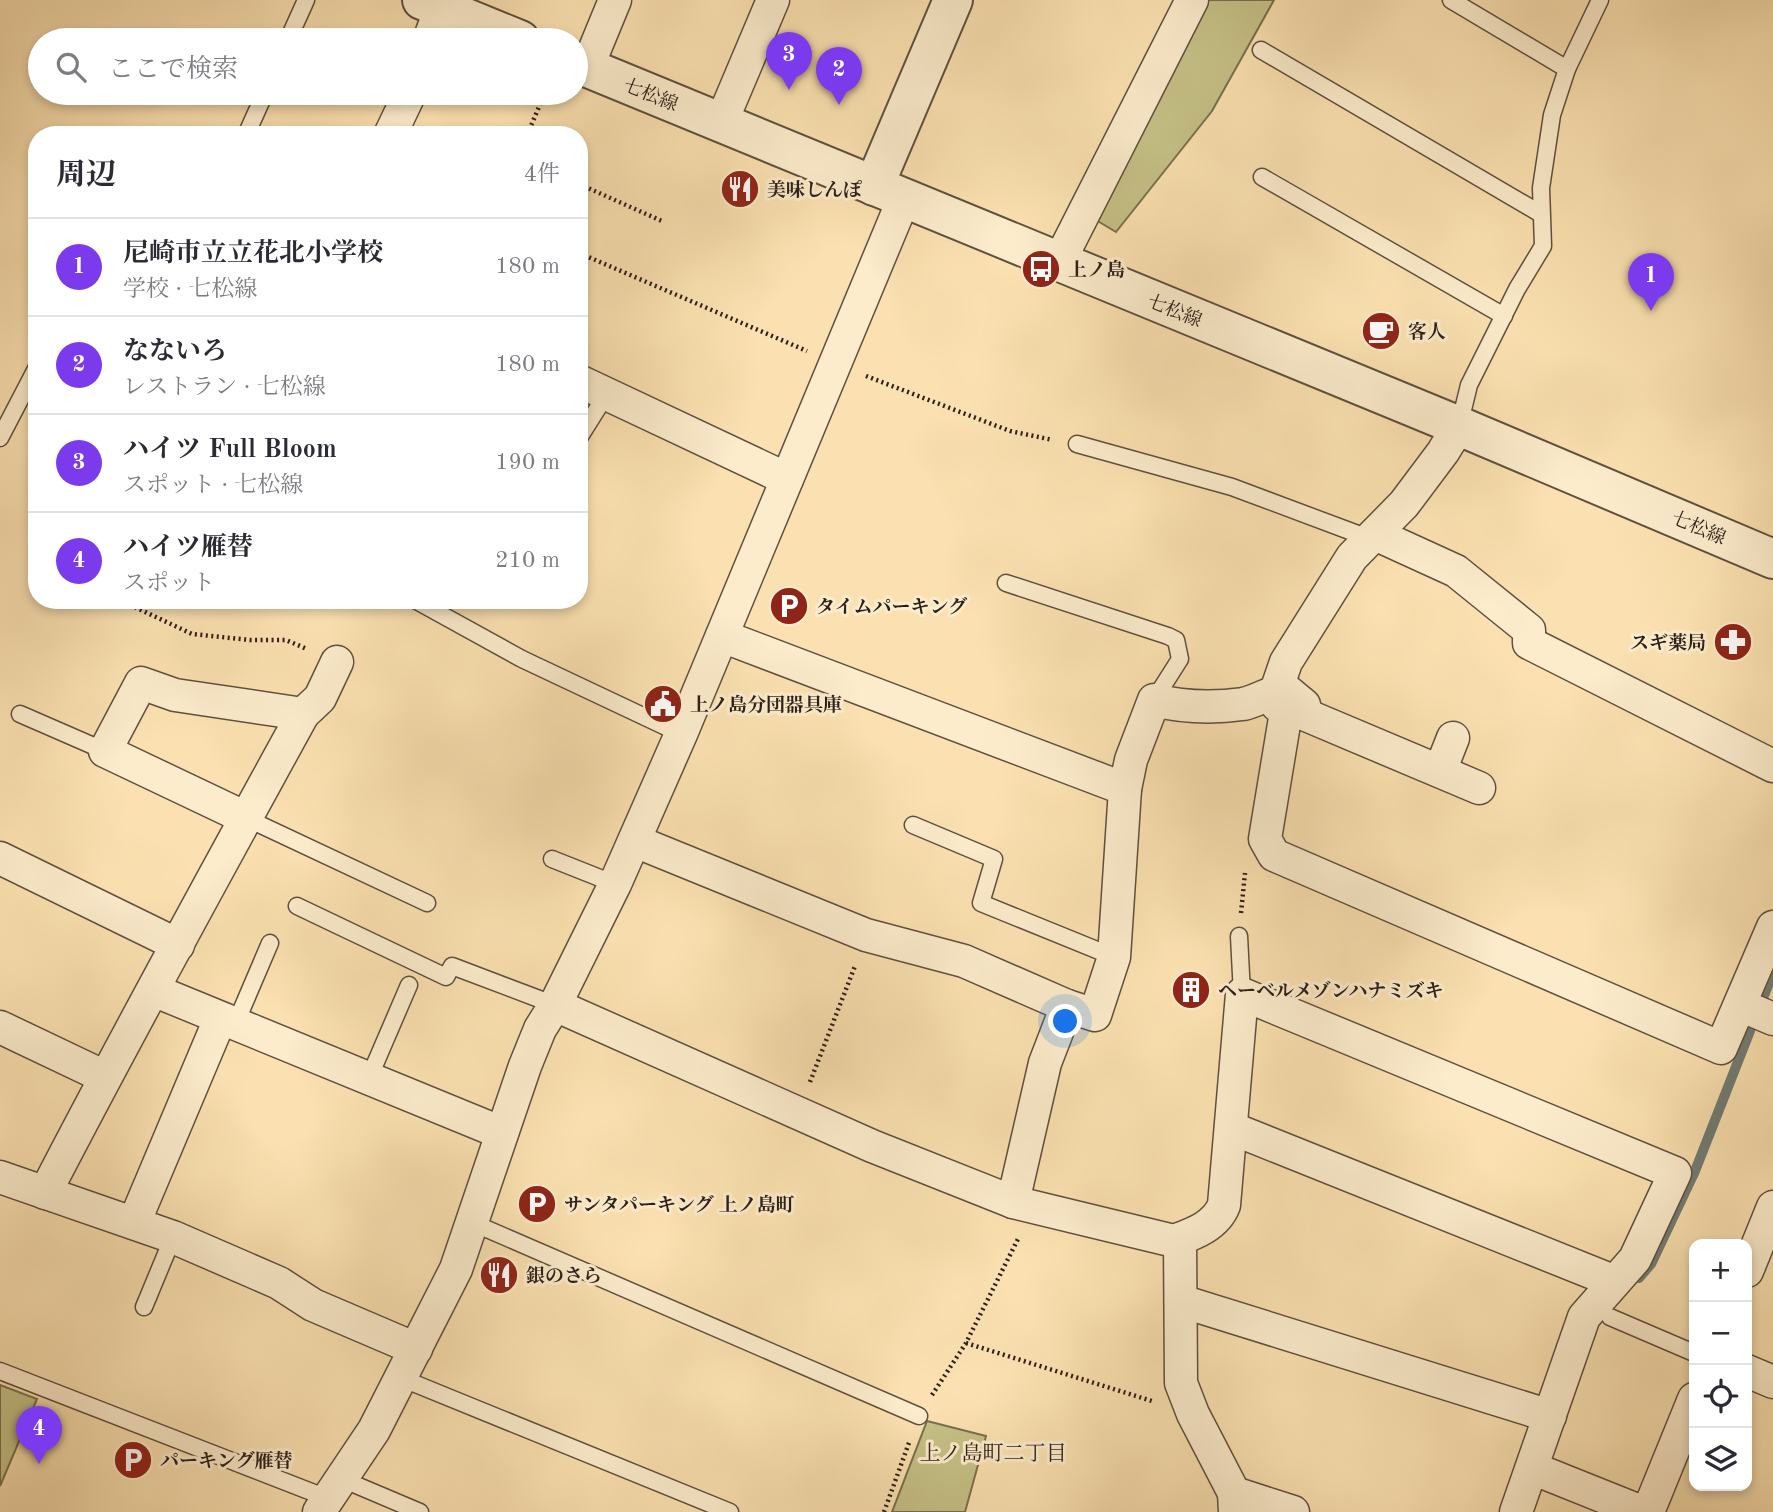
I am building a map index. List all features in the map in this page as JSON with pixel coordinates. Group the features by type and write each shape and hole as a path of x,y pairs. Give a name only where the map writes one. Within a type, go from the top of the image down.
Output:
{"street":[{"path":"588,52 615,0"},
{"path":"721,123 773,0"},
{"path":"329,1496 374,1430 456,1269 540,1029 555,1005 635,841 722,636 787,479 889,192 953,0"},
{"path":"1059,262 1192,0"},
{"path":"438,11 486,28"},
{"name":"七松線","path":"588,68 1459,426 1773,559"},
{"path":"394,126 404,105"},
{"path":"593,388 787,479"},
{"path":"1459,426 1405,504 1352,557 1286,662 1276,691 1277,705 1286,712 1265,839 1274,855 1721,1048 1773,926"},
{"path":"1373,536 1456,571 1529,630 1529,643 1773,766"},
{"path":"722,636 1125,789"},
{"path":"45,1193 105,1077 303,714 320,698 337,662"},
{"path":"246,818 105,751 141,683 175,695 303,714"},
{"path":"635,841 866,935 964,961 1067,1006 1095,1015 1114,957 1125,789 1131,760 1154,700 1174,705 1245,704 1276,691 1286,690 1304,705 1306,715 1479,788"},
{"path":"1440,771 1453,738"},
{"path":"0,858 177,945"},
{"path":"153,990 502,1133"},
{"path":"555,1005 872,1146 1023,1205 1174,1241 1216,1221 1225,1196 1242,994 1675,1173 1635,1259 1584,1317 1516,1512"},
{"path":"1740,1005 1773,1019"},
{"path":"1023,1205 1045,1063 1067,1006"},
{"path":"134,1223 227,1022"},
{"path":"0,1027 105,1077"},
{"path":"1231,1128 1613,1281"},
{"path":"0,1177 173,1237 279,1283 313,1305 416,1349"},
{"path":"1752,1259 1773,1207"},
{"path":"1180,1239 1181,1383 1193,1414 1234,1502 1293,1512"},
{"path":"1181,1301 1550,1416"},
{"path":"1752,1373 1773,1382"},
{"path":"1648,1512 1689,1411"},
{"path":"1532,1468 1642,1512"}],"lane":[{"path":"293,28 306,0"},
{"path":"1451,0 1567,69"},
{"path":"1459,426 1469,385 1543,246 1541,188 1552,115 1567,69 1600,0"},
{"path":"1261,50 1541,214"},
{"path":"250,126 260,105"},
{"path":"1262,177 1504,316"},
{"path":"0,438 28,384"},
{"path":"588,406 593,388"},
{"path":"1077,444 1232,487 1373,536"},
{"path":"1006,583 1176,640 1180,659 1154,700"},
{"path":"434,609 522,659 681,734"},
{"path":"20,714 105,751"},
{"path":"246,818 427,902"},
{"path":"913,825 994,859 981,902 1114,957"},
{"path":"552,859 615,884"},
{"path":"297,906 446,977 452,965 555,1005"},
{"path":"1239,936 1242,994"},
{"path":"227,1022 270,943"},
{"path":"369,1078 408,985"},
{"path":"473,1223 919,1416"},
{"path":"144,1307 173,1237"},
{"path":"1610,1317 1689,1351"},
{"path":"0,1371 329,1496 420,1512"},
{"path":"401,1378 730,1512"}],"path":[{"path":"531,126 540,105"},
{"path":"588,188 664,222"},
{"path":"139,609 192,634 286,640 337,662"},
{"path":"798,1114 866,935"},
{"path":"884,1512 919,1416 966,1343 1023,1205"},
{"path":"966,1343 1193,1414"}],"shaded area":[{"path":"1207,0 1274,0 1212,111 1116,232 1091,217"},
{"path":"0,1385 37,1399 0,1486"},
{"path":"927,1421 986,1436 965,1512 892,1512"}],"waterway":[{"path":"1763,998 1773,973"},
{"path":"1639,1278 1651,1264 1695,1171 1750,1031"}],"place":[{"name":"ハイツ Full Bloom","path":"789,90"},
{"name":"なないろ","path":"839,105"},
{"name":"美味しんぽ","path":"740,189"},
{"name":"上ノ島","path":"1041,269"},
{"name":"尼崎市立立花北小学校","path":"1651,311"},
{"name":"客人","path":"1381,331"},
{"name":"タイムパーキング","path":"789,606"},
{"name":"スギ薬局","path":"1733,642"},
{"name":"上ノ島分団器具庫","path":"663,704"},
{"name":"ヘーベルメゾンハナミズキ","path":"1191,990"},
{"name":"サンタパーキング 上ノ島町","path":"537,1204"},
{"name":"銀のさら","path":"499,1275"},
{"name":"パーキング雁替","path":"133,1460"},
{"name":"ハイツ雁替","path":"39,1464"}],"district":[{"name":"上ノ島町二丁目","path":"993,1453"}]}
